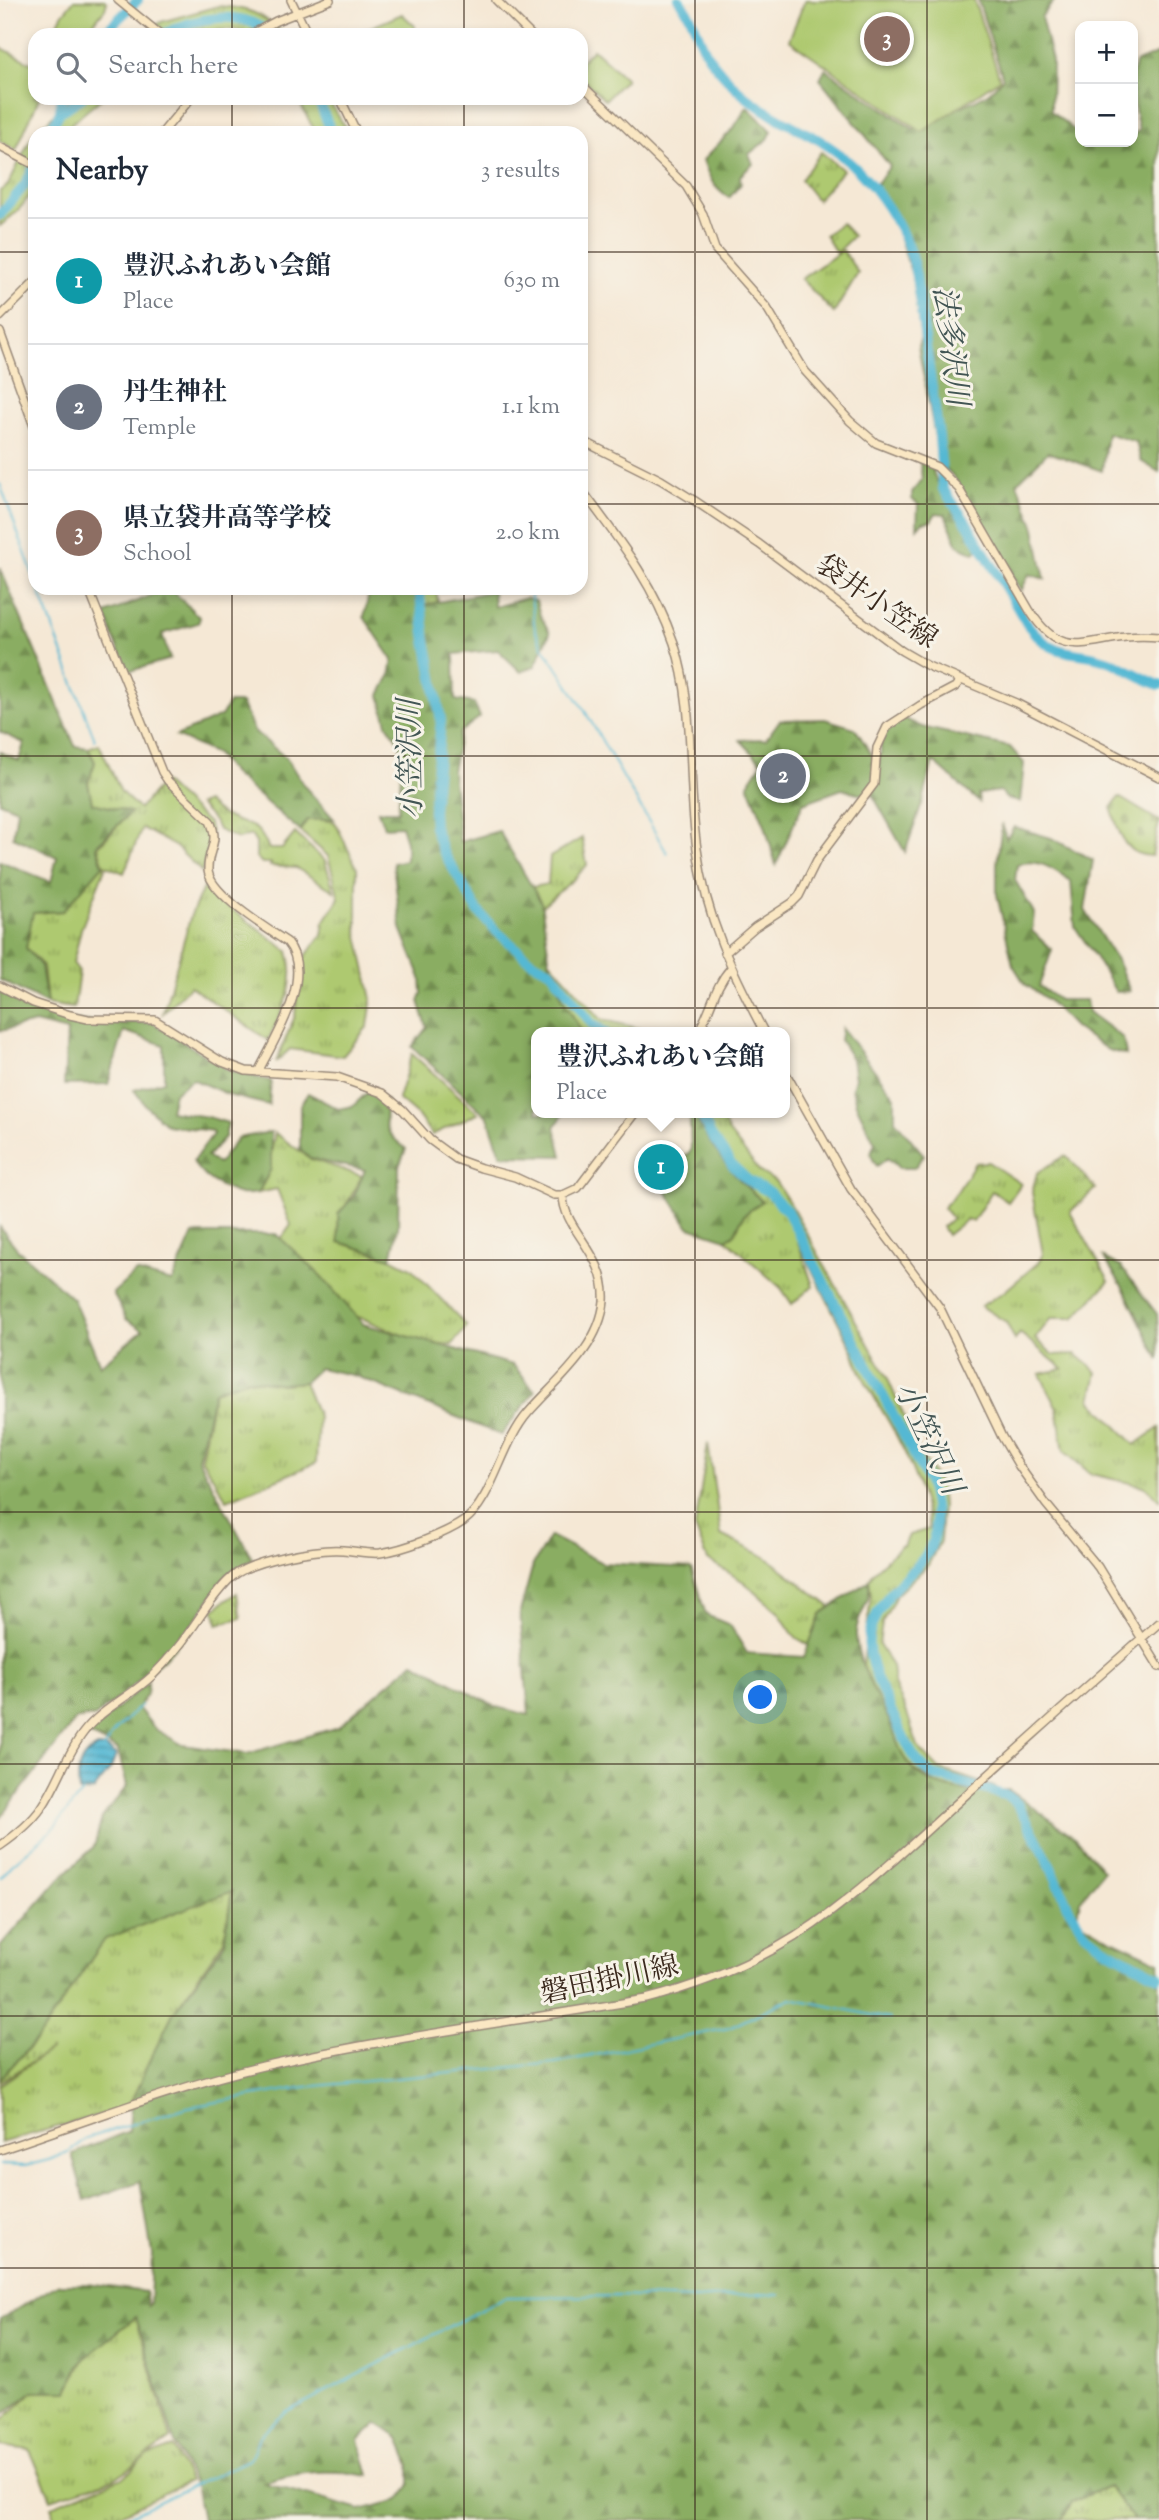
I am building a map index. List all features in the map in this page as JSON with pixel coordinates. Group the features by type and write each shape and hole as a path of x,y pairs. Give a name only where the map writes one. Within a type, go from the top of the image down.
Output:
{"street":[{"path":"291,0 305,28"},
{"path":"264,28 330,0"},
{"path":"496,0 524,28"},
{"path":"120,1 152,28"},
{"path":"588,91 686,187 703,214 715,249 767,309 805,371 850,421 876,443 939,469 959,489 1042,628 1061,640 1081,645 1127,637 1159,637"},
{"path":"168,126 185,105"},
{"path":"343,105 353,126"},
{"path":"0,147 28,162"},
{"path":"0,317 28,289"},
{"path":"0,332 28,410"},
{"name":"袋井小笠線","path":"588,444 695,500 759,544 902,651 928,667 1016,703 1159,777"},
{"path":"588,498 640,568 663,613 674,644 686,701 696,848 708,903 730,968 761,1027"},
{"path":"91,595 162,772 210,821 213,828 215,845 208,866 210,880 228,899 287,942 293,950 296,969 292,1002 258,1072"},
{"path":"724,953 799,896 817,860 874,784 877,748 887,727 920,705 955,687 961,680"},
{"path":"701,1027 718,985 730,968"},
{"path":"0,986 33,1003 70,1015 103,1020 155,1020 222,1062 246,1072 349,1080 382,1093 430,1140 456,1159 515,1177 554,1195 563,1195 578,1188 631,1118"},
{"path":"790,1081 851,1189 940,1308 1002,1437 1019,1466 1046,1504 1098,1567 1159,1667"},
{"path":"0,1846 20,1831 43,1805 85,1730 150,1678 172,1655 214,1597 239,1572 258,1563 330,1549 378,1553 391,1551 450,1529 473,1513 483,1500 512,1434 585,1349 601,1319 604,1300 599,1266 565,1211 563,1195"},
{"name":"磐田掛川線","path":"0,2150 177,2090 262,2066 646,1999 681,1990 765,1954 831,1913 886,1867 1159,1623"}],"green space":[{"path":"74,0 107,2 105,9 90,28 56,28"},
{"path":"805,0 974,0 1000,79 922,132 789,40"},
{"path":"978,0 1055,0 1041,17 1052,61 1051,111 1075,131 1075,147 1138,147 1138,62 1159,53 1159,472 1141,461 1136,442 1107,433 1102,471 1048,452 1017,483 1035,528 1045,579 1029,574 1021,591 954,477 940,462 918,346 921,338 912,275 896,226 898,220 875,186 890,166 820,79 825,69 913,129 977,99 991,91 1003,78"},
{"path":"218,6 255,13 277,28 152,28 161,22"},
{"path":"402,14 415,26 415,28 369,28"},
{"path":"0,47 28,61 28,105 36,105 16,150 0,141"},
{"path":"593,49 626,79 605,100 588,84 588,54"},
{"path":"63,105 94,105 70,126 43,126"},
{"path":"301,105 331,105 345,126 312,126"},
{"path":"747,107 772,131 768,139 749,154 753,164 740,176 741,184 729,198 712,182 703,160 733,129"},
{"path":"28,144 28,199 0,226 0,191 8,185"},
{"path":"821,152 843,170 817,200 801,180"},
{"path":"841,223 853,236 836,253 825,235"},
{"path":"843,250 858,273 834,313 801,279"},
{"path":"920,461 935,470 936,480 966,522 978,549 974,553 958,545 945,514 936,513 931,521 923,522 917,528 918,504 912,499 912,492 922,480"},
{"path":"0,568 75,746 88,748 95,762 88,783 92,803 131,812 96,846 103,865 63,911 33,913 26,948 41,966 47,1004 0,980 0,861 51,882 57,857 13,837 17,809 0,802 0,752 19,761 24,743 0,732"},
{"path":"152,595 177,595 200,618 198,623 162,634 170,659 127,672 105,614"},
{"path":"369,595 416,595 418,606 473,595 493,595 494,607 526,598 536,601 550,633 535,666 521,672 498,650 454,654 455,700 474,703 480,717 460,732 452,771 460,842 499,831 541,902 551,971 579,1027 531,1027 531,1118 561,1118 555,1127 562,1156 501,1155 488,1117 412,1047 427,1027 419,1001 422,993 421,978 401,928 393,863 406,860 406,842 401,826 384,827 378,811 398,811 402,758 399,742 387,724 380,695 390,676 393,660 364,617"},
{"path":"416,595 437,595 444,649 443,786 457,855 601,1019 633,1027 579,1027 561,996 460,893 423,669"},
{"path":"229,703 241,703 254,731 287,759 305,787 334,819 307,820 300,831 233,774 216,754 176,736 221,716"},
{"path":"901,717 922,727 1010,747 1024,763 1020,802 1006,798 1000,791 978,794 979,802 933,761 923,801 905,852 871,792 866,795 842,789 803,803 776,865 765,825 748,784 762,763 740,740 766,739 780,720 825,719 855,728 875,760 876,772 881,751 880,739"},
{"path":"99,744 121,792 139,809 163,782 209,824 211,832 202,872 176,847 142,828 124,873 104,865 98,847 130,812 92,803 88,783 95,762 88,748"},
{"path":"1119,797 1159,821 1152,856 1134,852 1120,834 1111,808"},
{"path":"206,802 222,815 256,828 269,849 282,849 295,833 325,861 334,891 296,868 262,863 256,857 256,843 251,835 238,839 218,830 214,821 199,805"},
{"path":"307,820 335,822 357,868 357,931 372,999 368,1026 343,1056 290,1049 276,1062 295,1016 301,962 322,935 324,922 339,898 328,856 300,831"},
{"path":"1002,823 1006,839 1014,827 1051,838 1093,860 1085,910 1118,963 1130,991 1116,992 1075,927 1071,881 1045,866 1031,862 1017,865 1015,880 1034,913 1032,931 1052,950 1039,986 1059,1000 1086,1000 1088,1012 1123,1038 1126,1055 1108,1050 1075,1028 1048,1000 1025,984 1013,965 997,895 997,864"},
{"path":"582,838 587,865 541,907 532,887 548,884 550,857"},
{"path":"102,862 105,868 81,929 73,963 79,971 74,1008 47,1004 43,966 26,948 31,913 63,911"},
{"path":"203,888 288,951 291,963 290,986 284,1008 268,1040 190,986 163,1013 191,915"},
{"path":"0,991 13,999 76,1021 153,1023 228,1070 271,1081 269,1105 232,1096 192,1079 174,1093 170,1111 228,1123 225,1137 207,1157 218,1164 238,1138 271,1132 271,1169 258,1193 240,1194 206,1177 193,1161 213,1134 212,1131 167,1125 148,1108 134,1090 164,1081 164,1045 124,1031 108,1084 64,1085 67,1031 35,1023 0,1031"},
{"path":"842,1028 895,1097 895,1120 924,1155 914,1168 899,1168 888,1158 877,1166 873,1160 875,1143 856,1104 852,1088 855,1078 852,1059 840,1040"},
{"path":"412,1054 478,1113 432,1135 418,1116 398,1099"},
{"path":"369,1091 387,1101 387,1129 406,1149 399,1166 398,1228 391,1258 339,1242 338,1214 354,1196 365,1170 311,1159 300,1150 300,1105 308,1093 338,1109 353,1106"},
{"path":"690,1118 697,1118 724,1161 762,1201 744,1215 734,1234 726,1239 689,1227 663,1186 678,1163 691,1151"},
{"path":"698,1118 722,1118 728,1131 760,1172 776,1182 887,1377 918,1449 940,1485 940,1541 928,1565 896,1595 882,1623 879,1645 892,1666 894,1684 918,1747 939,1769 997,1788 963,1790 943,1787 915,1770 903,1757 863,1666 871,1595 869,1581 873,1572 904,1546 909,1535 929,1529 927,1516 911,1466 900,1442 866,1384 854,1353 798,1242 813,1286 792,1304 781,1288 726,1239 734,1234 744,1215 762,1201 724,1164"},
{"path":"275,1133 311,1159 362,1176 338,1220 339,1242 391,1258 411,1268 467,1326 452,1345 417,1341 356,1316 281,1239 291,1225 277,1189 258,1193 267,1177"},
{"path":"1065,1156 1095,1189 1070,1212 1109,1281 1074,1318 1051,1318 1035,1339 1054,1355 1076,1354 1097,1372 1091,1400 1135,1445 1159,1428 1159,1500 1144,1486 1091,1474 1064,1451 1057,1408 1040,1374 1063,1369 1020,1333 1015,1340 1006,1322 981,1306 1005,1291 1038,1263 1043,1254 1032,1192 1037,1173"},
{"path":"988,1162 1021,1184 1008,1202 992,1191 973,1221 966,1220 947,1235 942,1227 952,1218 943,1208 957,1192 975,1163"},
{"path":"0,1227 19,1251 73,1299 100,1365 143,1330 126,1319 113,1293 136,1272 172,1282 193,1234 276,1234 321,1276 363,1324 513,1365 535,1391 501,1435 356,1376 319,1368 304,1382 283,1384 248,1379 214,1391 198,1459 253,1560 226,1575 184,1637 163,1660 95,1717 76,1719 0,1818"},
{"path":"1104,1258 1121,1267 1157,1314 1159,1360 1124,1289"},
{"path":"248,1379 283,1384 304,1382 318,1417 316,1463 227,1500 201,1458 214,1391"},
{"path":"708,1443 721,1535 766,1557 831,1607 821,1614 809,1645 795,1637 778,1612 744,1582 708,1560 695,1528"},
{"path":"550,1536 602,1563 691,1568 706,1615 730,1625 747,1653 804,1657 821,1614 869,1581 868,1596 856,1632 859,1653 903,1756 912,1768 936,1784 950,1788 1009,1790 1076,1838 1103,1871 1080,1901 1076,1919 1110,1939 1159,1962 1159,2520 1134,2520 1108,2486 1072,2502 1062,2520 202,2520 196,2489 175,2443 136,2317 84,2359 68,2391 33,2391 0,2417 0,2319 59,2284 87,2284 145,2292 148,2306 150,2304 152,2254 140,2181 85,2201 72,2154 129,2131 131,2106 173,2013 224,1944 232,1891 105,1939 37,2039 0,2079 0,1947 59,1879 94,1847 102,1818 127,1786 118,1750 88,1734 148,1682 147,1694 138,1708 155,1729 183,1745 247,1754 338,1727 414,1662 496,1707 529,1715 520,1612 533,1565","holes":["377,2423 399,2438 410,2465 410,2485 400,2500 360,2510 264,2483 290,2475 316,2472 369,2476 359,2440"]},
{"path":"237,1593 241,1618 218,1624 214,1609"},
{"path":"232,1891 224,1940 173,2013 128,2107 0,2143 0,2085 52,2049 0,2082 0,2079 37,2039 105,1939"},
{"path":"136,2317 171,2439 145,2457 174,2447 189,2481 109,2520 56,2520 51,2506 123,2478 145,2458 114,2479 51,2499 30,2450 0,2446 0,2423 33,2391 68,2391 84,2359"},
{"path":"1108,2486 1134,2520 1062,2520 1072,2502"}],"water":[{"path":"98,1747 107,1748 116,1755 111,1768 93,1791 79,1792 78,1778 82,1760"}],"waterway":[{"path":"109,28 138,0"},
{"name":"法多沢川","path":"679,0 709,57 720,72 766,111 819,140 853,165 868,181 893,217 911,256 916,276 939,437 943,489 967,523 1027,624 1037,636 1056,649 1109,661 1159,685"},
{"name":"小笠沢川","path":"177,28 217,18 246,21 262,28"},
{"path":"60,105 60,112"},
{"name":"小笠沢川","path":"53,126 60,112 71,105"},
{"name":"小笠沢川","path":"320,105 329,126"},
{"name":"小笠沢川","path":"0,215 28,179"},
{"path":"0,484 28,561"},
{"path":"41,595 95,740"},
{"name":"小笠沢川","path":"420,595 441,720 433,811 434,827 442,850 478,911 495,930 531,961 551,971 597,1027"},
{"path":"531,595 535,630 542,645 582,706 667,853"},
{"name":"小笠沢川","path":"702,1118 732,1165 749,1181 769,1192 787,1211 928,1482 935,1511 935,1531 929,1550 883,1604 872,1625 869,1638 875,1675 906,1743 920,1764 934,1775 1008,1796 1018,1805 1046,1856 1069,1908 1084,1932 1105,1948 1159,1977"},
{"path":"103,1749 113,1733 141,1705"},
{"path":"0,1878 12,1864 52,1830 82,1792"},
{"path":"0,2165 25,2166 49,2160 68,2152 87,2138 188,2107 305,2087 555,2063 729,2028 791,1998 890,2019"},
{"path":"120,2520 248,2460 261,2435 287,2412 505,2297 617,2296 696,2299 780,2295"}],"place":[{"name":"県立袋井高等学校","path":"887,39"},
{"name":"丹生神社","path":"783,776"},
{"name":"豊沢ふれあい会館","path":"661,1167"}]}
